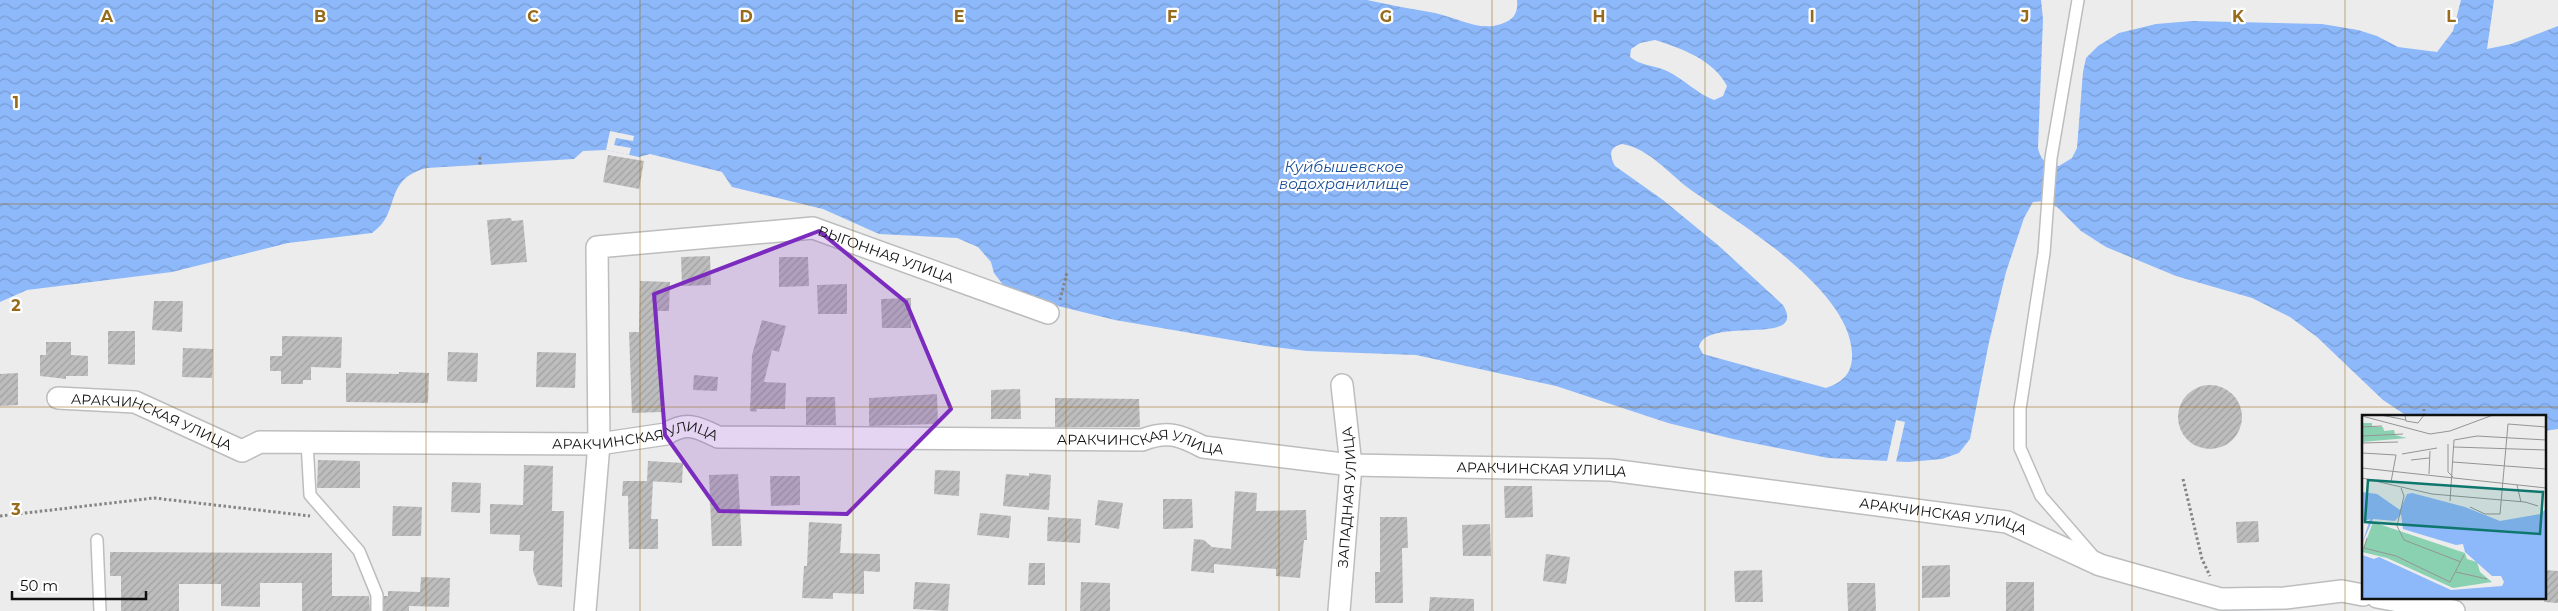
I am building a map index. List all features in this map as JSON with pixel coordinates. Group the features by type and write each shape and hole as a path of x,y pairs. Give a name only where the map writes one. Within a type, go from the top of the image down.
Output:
{"street":[{"name":"ВЫГОННАЯ УЛИЦА","path":"599,444 598,247 813,228 1053,310"},
{"name":"ЗАПАДНАЯ УЛИЦА","path":"1339,611 1351,465 1342,385"},
{"name":"АРАКЧИНСКАЯ УЛИЦА","path":"58,398 135,402 242,451 260,442 599,444 666,434 676,428 697,426 718,437 1142,440 1158,433 1184,437 1203,447 1351,465 1611,470 2006,522 2100,565 2222,605 2342,591 2362,595"},
{"path":"585,611 599,444"},
{"path":"2382,598 2454,611"}],"lane":[{"path":"2078,0 2051,158 2044,253 2020,409 2020,448 2041,496 2100,565"},
{"path":"307,442 310,495 360,551 377,594 377,611"},
{"path":"97,540 100,611"}],"path":[{"path":"480,157 480,166"},
{"path":"1053,310 1067,272"},
{"path":"2424,409 2424,415"},
{"path":"2183,479 2202,559 2222,605"},
{"path":"0,516 154,498 330,518"}],"highlighted area":[{"path":"819,231 906,302 951,409 847,514 719,511 665,435 654,294"}],"water":[{"name":"Куйбышевское водохранилище","path":"0,0 1367,0 1444,15 1479,26 1488,26 1506,22 1512,18 1517,10 1517,0 2041,0 2043,19 2038,148 2045,161 2059,166 2072,158 2077,148 2083,72 2086,58 2098,46 2119,33 2156,24 2192,21 2322,24 2358,30 2377,36 2398,47 2437,52 2453,31 2461,0 2494,0 2487,49 2511,44 2558,26 2558,429 2546,431 2546,415 2406,415 2383,400 2317,337 2290,317 2252,298 2176,276 2106,247 2081,231 2057,207 2043,201 2033,202 2024,218 2006,272 1989,342 1970,439 1959,453 1942,459 1908,462 1828,458 1733,439 1668,423 1556,386 1416,355 1307,351 1266,346 1115,320 1058,306 1004,286 994,273 991,262 978,247 957,238 879,234 823,209 732,187 722,172 650,154 639,157 606,150 583,151 574,159 427,168 413,173 404,180 398,188 387,216 372,233 288,243 172,272 27,290 0,302","holes":["1655,40 1696,56 1714,69 1727,86 1723,96 1714,100 1701,94 1667,71 1630,57 1631,49 1640,43","1622,144 1650,156 1691,190 1762,239 1812,282 1832,305 1846,329 1852,360 1849,371 1838,383 1826,388 1703,354 1699,347 1706,338 1719,333 1770,329 1782,325 1787,318 1783,305 1719,246 1663,200 1615,166 1611,155 1612,149"]}],"pier":[{"path":"610,131 634,136 633,141 616,138 614,145 631,148 629,155 606,150"},
{"path":"1896,420 1905,422 1896,462 1887,461"}],"building":[{"path":"608,155 644,161 639,189 603,182"},
{"path":"511,218 512,221 523,220 527,262 491,265 487,220"},
{"path":"710,256 711,285 682,286 681,257"},
{"path":"779,257 808,257 809,286 779,287"},
{"path":"640,281 670,282 669,311 658,311 662,412 632,413 629,332 639,332"},
{"path":"847,284 847,314 818,314 817,285"},
{"path":"911,298 911,328 882,328 881,299"},
{"path":"154,301 183,301 182,332 152,330"},
{"path":"762,320 786,326 779,352 772,350 764,382 786,383 785,409 757,409 756,412 750,411 752,355"},
{"path":"108,331 135,331 135,365 108,364"},
{"path":"282,336 342,337 341,368 311,367 311,380 303,380 303,384 281,384 281,371 270,371 270,356 282,356"},
{"path":"46,342 71,342 71,355 88,356 88,376 66,376 66,379 40,376 40,355 46,355"},
{"path":"183,348 213,349 212,378 182,377"},
{"path":"448,352 478,353 477,382 447,381"},
{"path":"537,352 576,353 575,388 536,387"},
{"path":"399,372 429,373 428,403 346,402 346,373 399,374"},
{"path":"18,373 18,405 0,406 0,374"},
{"path":"694,375 718,377 717,391 693,390"},
{"path":"2210,385 2228,391 2236,399 2242,417 2236,435 2228,443 2210,449 2192,443 2184,435 2178,417 2184,399 2192,391"},
{"path":"1020,389 1021,419 991,419 991,390"},
{"path":"937,394 938,424 869,426 869,398"},
{"path":"806,397 835,397 836,425 806,425"},
{"path":"1055,398 1139,399 1140,427 1055,427"},
{"path":"318,460 360,461 360,488 317,488"},
{"path":"648,461 683,463 682,483 647,481"},
{"path":"524,465 553,466 552,511 564,511 562,587 538,585 533,571 534,551 519,551 520,535 490,534 490,504 523,505"},
{"path":"935,470 960,471 959,496 934,494"},
{"path":"1029,473 1051,475 1049,510 1003,506 1006,474 1029,476"},
{"path":"738,474 742,546 712,546 709,475"},
{"path":"770,476 800,476 800,505 771,506"},
{"path":"623,481 653,481 651,519 658,519 658,549 629,549 628,496 622,496"},
{"path":"452,482 481,483 480,513 451,512"},
{"path":"1504,486 1532,486 1533,517 1505,518"},
{"path":"1235,491 1257,493 1256,511 1306,510 1307,540 1304,540 1300,578 1276,576 1276,569 1214,564 1214,573 1191,571 1194,539 1204,540 1212,547 1231,549"},
{"path":"1163,499 1192,499 1193,528 1163,529"},
{"path":"1098,500 1123,503 1119,529 1095,525"},
{"path":"393,506 422,507 421,536 392,536"},
{"path":"980,513 1011,516 1009,538 977,535"},
{"path":"1048,517 1081,519 1080,543 1047,541"},
{"path":"1380,517 1407,517 1408,548 1402,548 1403,603 1375,603 1375,572 1380,572"},
{"path":"2258,521 2259,542 2237,543 2236,522"},
{"path":"809,522 842,524 840,553 880,554 880,572 864,571 864,594 833,593 833,599 802,598 804,566 807,566"},
{"path":"1490,524 1491,556 1463,556 1462,525"},
{"path":"110,552 332,553 332,596 369,596 370,611 302,611 302,583 260,583 260,607 221,606 221,584 179,584 179,611 121,611 121,576 110,576"},
{"path":"1546,554 1570,557 1566,584 1543,581"},
{"path":"1029,563 1045,563 1045,585 1028,585"},
{"path":"1950,565 1950,597 1922,598 1922,566"},
{"path":"1762,570 1763,602 1735,602 1734,571"},
{"path":"2546,570 2558,571 2558,603 2544,602 2544,598 2546,598"},
{"path":"421,577 450,578 449,607 409,606 409,611 384,611 384,596 388,596 388,591 420,592"},
{"path":"915,582 950,584 948,611 913,609"},
{"path":"1081,582 1110,583 1110,611 1080,611"},
{"path":"2006,582 2034,582 2034,611 2006,611"},
{"path":"1847,583 1875,583 1876,611 1848,611"},
{"path":"1430,597 1474,599 1474,611 1429,611"}]}
